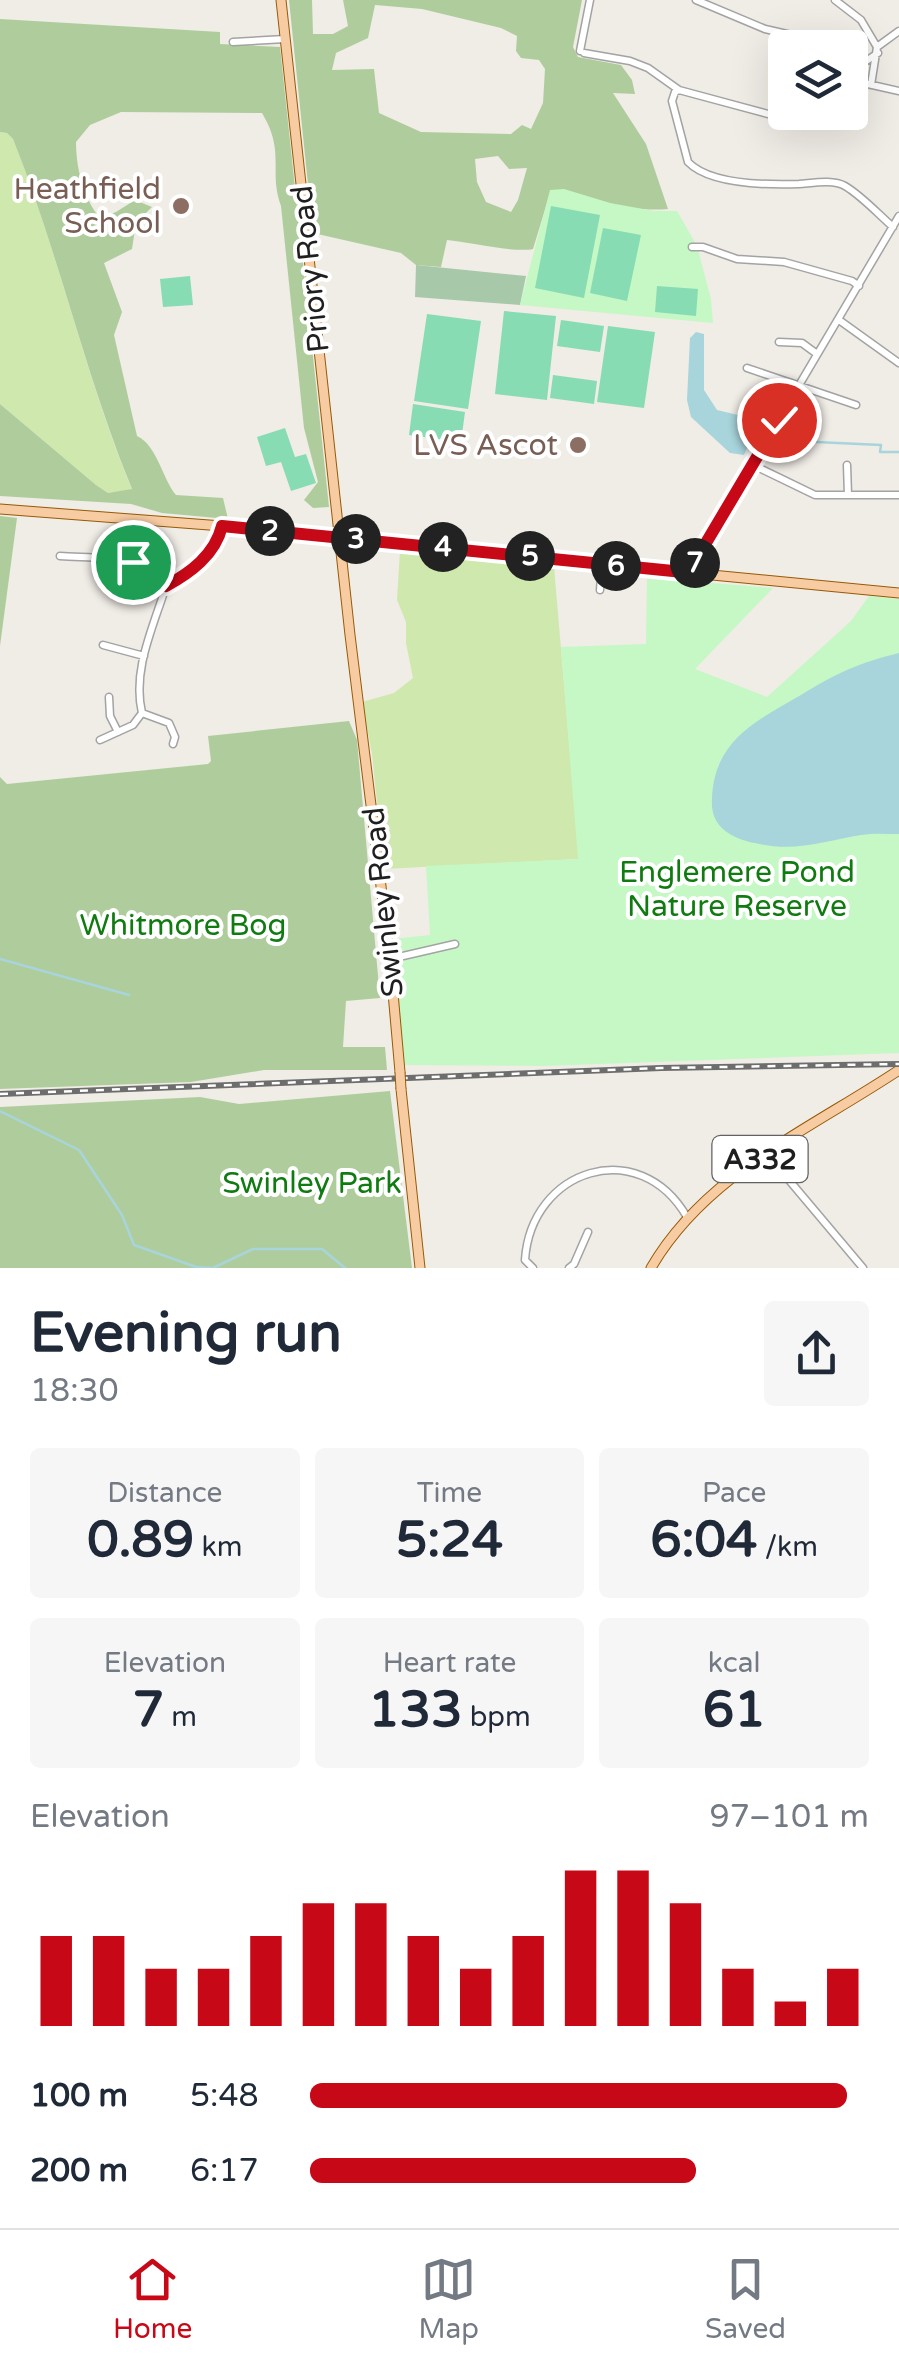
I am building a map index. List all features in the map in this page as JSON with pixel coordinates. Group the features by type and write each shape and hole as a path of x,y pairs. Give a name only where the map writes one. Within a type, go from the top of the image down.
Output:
{"main road":[{"name":"Priory Road","path":"281,0 339,538"},
{"path":"0,509 222,526 899,593"},
{"name":"Swinley Road","path":"339,538 390,959 420,1268"},
{"name":"A332","path":"651,1268 687,1217 768,1154 895,1073"}],"street":[{"path":"590,0 582,52 630,61 680,90 768,114"},
{"path":"696,0 771,30"},
{"path":"835,0 861,20 878,50 871,85"},
{"path":"868,58 899,31"},
{"path":"233,42 285,39"},
{"path":"868,84 899,90"},
{"path":"680,90 672,101 692,167 703,173 762,185 845,186 892,227"},
{"path":"693,573 697,558 899,216"},
{"path":"692,248 703,247 737,259 784,262 859,286"},
{"path":"839,320 899,362"},
{"path":"778,342 802,343 818,354"},
{"path":"747,368 856,405"},
{"path":"752,465 812,494 899,494"},
{"path":"847,465 848,495"},
{"path":"100,740 133,724 142,714 138,682 166,586 194,570 219,537 222,526"},
{"path":"60,556 133,562 151,570 166,586"},
{"path":"600,590 602,564"},
{"path":"103,645 144,656"},
{"path":"108,697 110,716 118,732"},
{"path":"142,714 170,723 175,736 173,744"},
{"path":"390,959 454,944"},
{"path":"768,1154 862,1268"},
{"path":"533,1268 525,1260 532,1224 555,1192 586,1173 620,1168 662,1186 687,1217"},
{"path":"569,1268 588,1232"}],"green space":[{"path":"289,0 312,0 313,34 333,34 348,26 343,0 582,0 573,47 578,57 621,65 632,80 635,94 613,93 646,144 668,209 628,207 551,190 533,249 447,240 441,267 416,265 401,253 313,233","holes":["375,5 422,9 501,28 517,36 516,51 521,58 539,60 545,69 543,103 531,129 522,125 511,134 421,132 379,113 374,69 332,70 336,53 368,38","498,156 509,169 527,168 511,212 486,202 477,182 475,159"]},
{"path":"0,19 220,32 220,44 280,47 329,507 313,508 304,500 318,482 304,428 275,151 262,113 121,112 90,125 76,142 82,182 100,218 135,200 152,207 136,223 132,249 104,263 122,312 114,335 137,436 150,447 176,495 223,498 228,519 162,513 131,504 0,496 0,404 108,493 132,489 29,182 13,139 0,132"},
{"path":"0,132 13,139 29,182 132,490 108,493 0,404"},
{"path":"564,189 610,203 677,211 697,246 713,323 520,305 550,190"},
{"path":"551,206 600,215 584,298 535,288"},
{"path":"603,228 641,235 627,301 590,293"},
{"path":"416,265 526,276 520,305 415,297"},
{"path":"190,276 193,305 163,307 160,279"},
{"path":"657,286 698,289 696,316 655,312"},
{"path":"504,311 556,316 547,400 495,394"},
{"path":"427,314 481,321 468,409 414,401"},
{"path":"561,320 604,326 600,352 557,346"},
{"path":"608,326 655,332 644,408 597,402"},
{"path":"553,375 597,381 594,404 550,398"},
{"path":"413,404 465,412 461,442 409,435"},
{"path":"285,428 295,457 306,454 316,483 291,491 281,462 266,466 257,437"},
{"path":"0,516 17,518 0,646"},
{"path":"400,551 554,567 579,859 384,869 372,754 362,702 394,693 413,678 406,622 397,600"},
{"name":"Englemere Pond Nature Reserve","path":"647,578 773,588 695,669 767,697 851,621 869,596 899,599 899,1053 544,1066 404,1065 392,939 430,935 426,866 578,859 561,647 646,644"},
{"name":"Whitmore Bog","path":"349,721 357,740 380,998 346,1001 343,1047 385,1047 387,1070 264,1070 191,1082 0,1089 0,777 7,784 208,764 208,736"},
{"name":"Swinley Park","path":"390,1091 412,1268 0,1268 0,1107 200,1097 239,1104"}],"water":[{"path":"696,332 704,334 704,390 717,410 759,420 744,455 730,453 691,417 687,400 690,338"},
{"path":"899,653 899,834 866,834 783,847 746,841 723,829 712,808 715,779 720,762 740,735 768,714 837,675"}],"waterway":[{"path":"753,439 881,445 880,452 899,452"},
{"path":"0,959 129,995"},
{"path":"0,1111 79,1150 122,1215 134,1245 196,1267 213,1268 253,1249 322,1249 345,1268"}],"railway":[{"path":"0,1094 661,1068 899,1064"}],"place":[{"name":"Heathfield School","path":"181,206"},
{"name":"LVS Ascot","path":"578,445"}],"route":[{"path":"133,562 151,570 166,586 194,570 219,537 222,526 693,573 697,558 779,420"}]}
